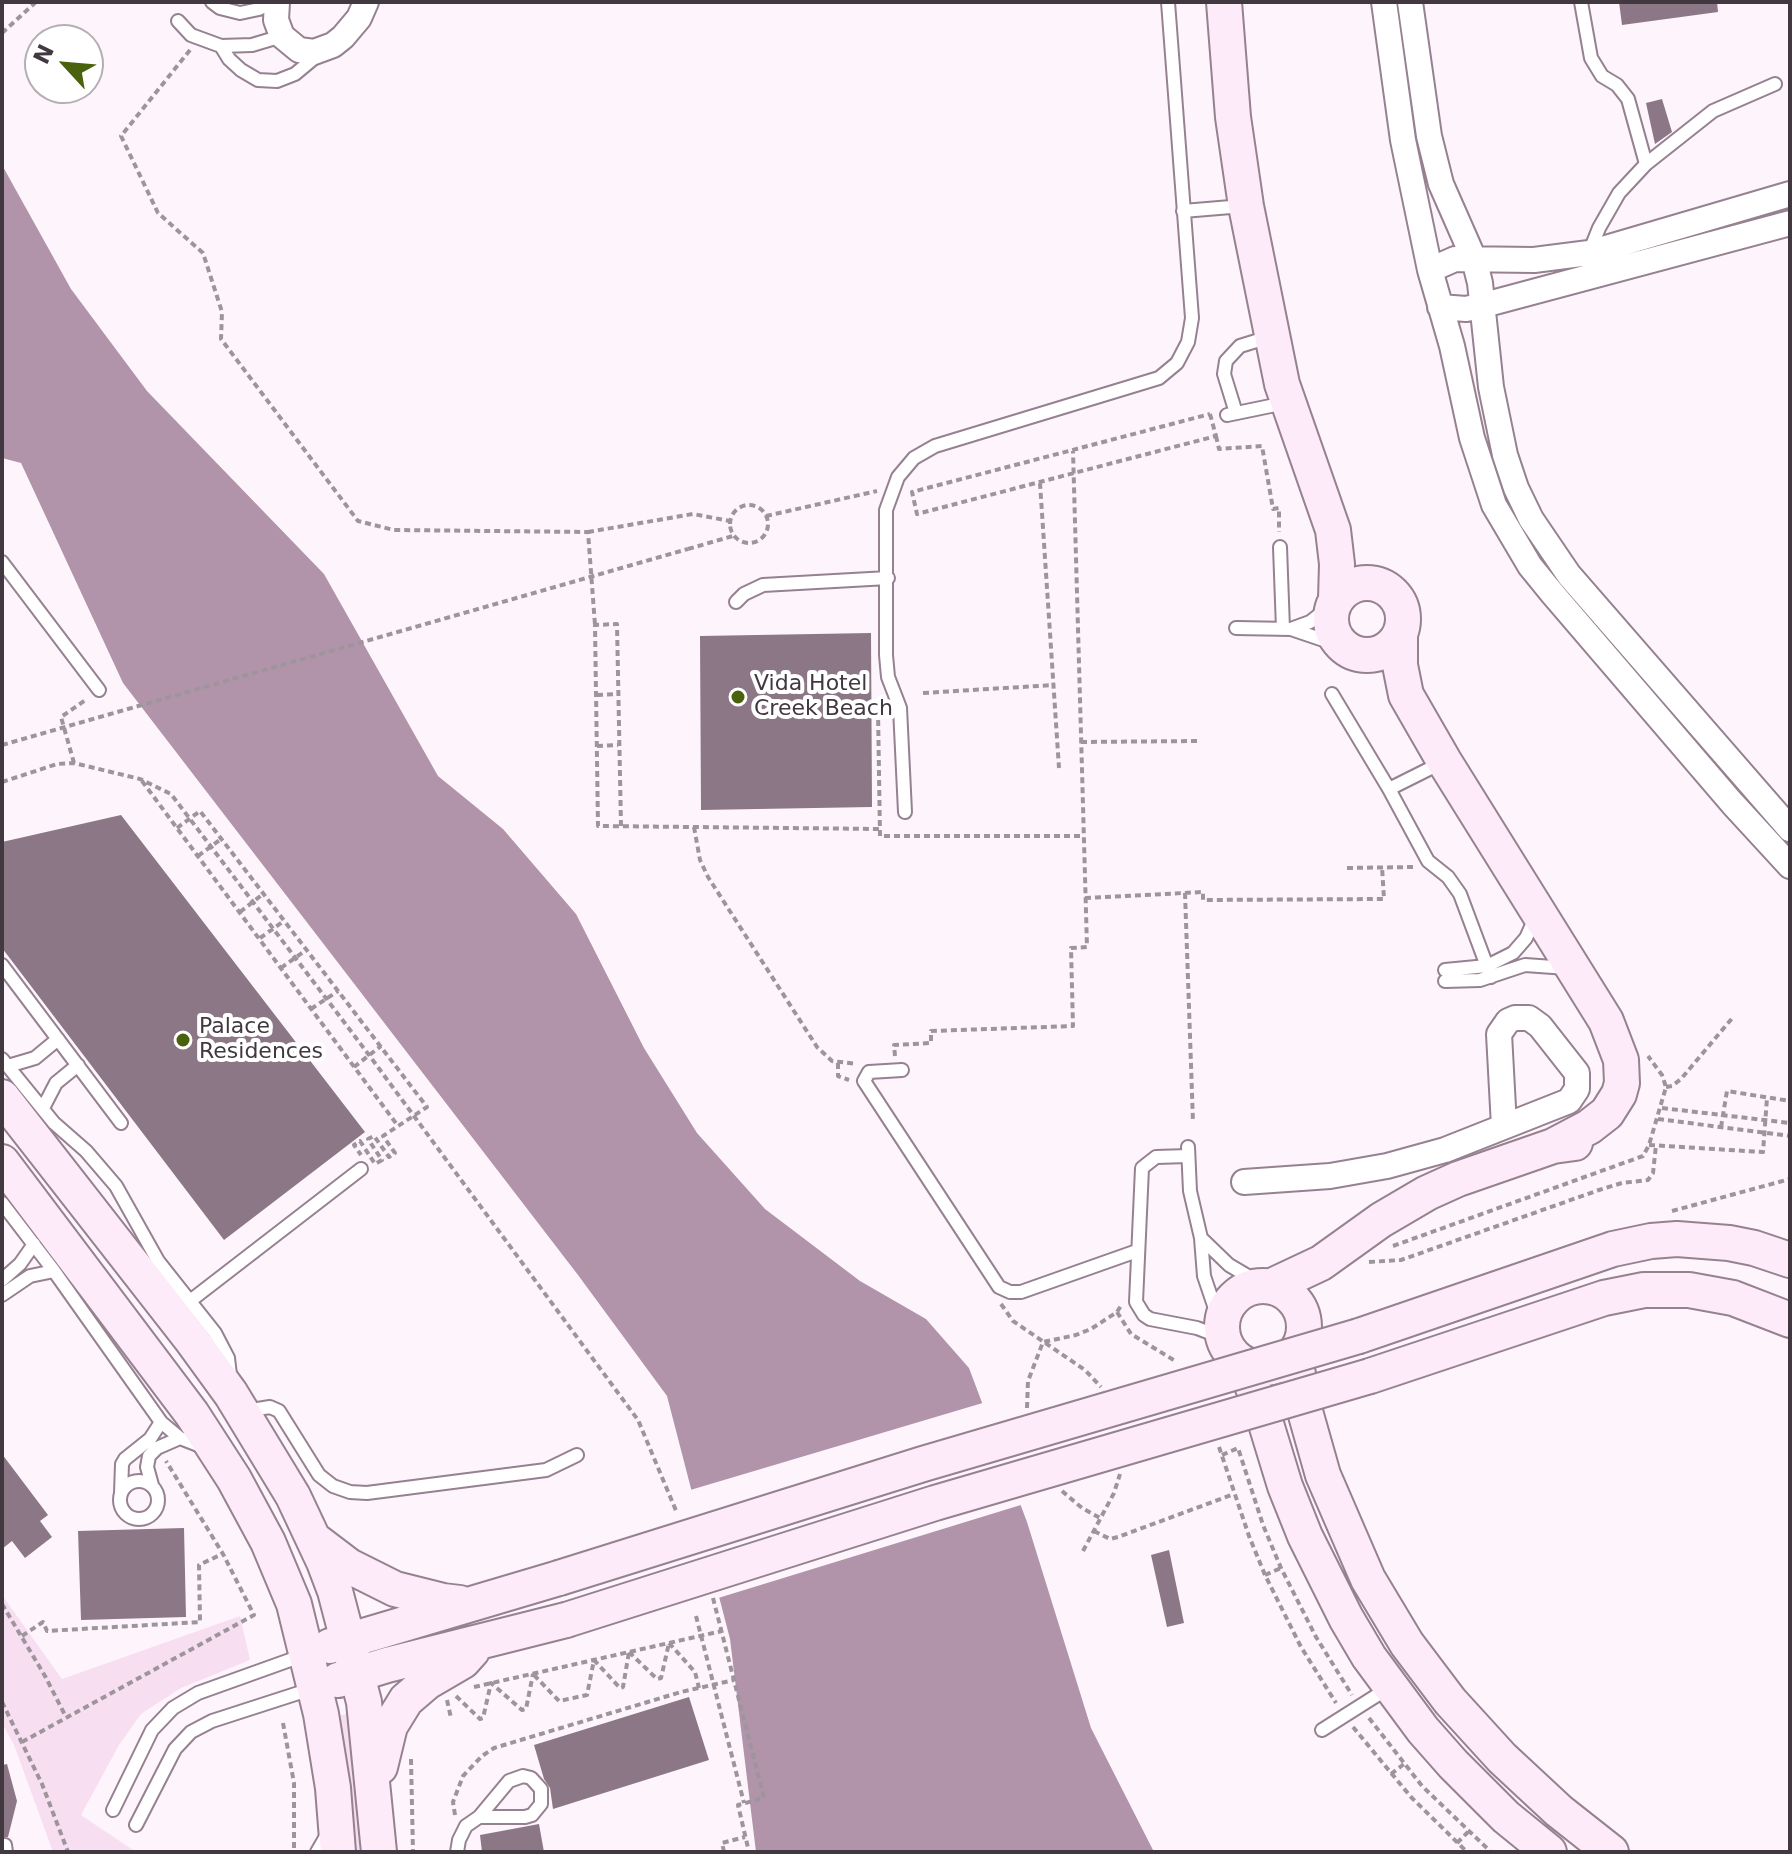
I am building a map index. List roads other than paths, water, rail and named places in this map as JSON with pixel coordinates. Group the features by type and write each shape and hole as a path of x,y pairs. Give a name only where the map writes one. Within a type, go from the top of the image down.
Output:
{"street":[{"path":"275,2 276,20 282,36 299,50 314,52 333,45 352,28 366,2"},
{"path":"1224,2 1233,117 1246,206 1271,336 1288,402 1333,530 1337,564 1330,623 1337,640 1406,695 1538,914 1606,1021 1624,1040 1636,1062 1640,1084 1634,1106 1611,1130 1553,1146 1435,1189 1381,1220 1309,1302 1303,1319"},
{"path":"1384,2 1403,140 1430,270 1452,346 1481,472 1511,536 1530,566 1590,638 1790,866"},
{"path":"1410,2 1429,136 1441,184 1474,259 1484,305 1497,422 1505,455 1531,519 1569,575 1790,829"},
{"path":"1430,270 1446,261 1534,260 1589,253 1790,194"},
{"path":"1440,307 1466,309 1484,305 1790,223"},
{"path":"1333,530 1353,559 1378,584"},
{"path":"1335,601 1350,586 1369,582 1387,588 1400,604 1403,614 1400,665 1406,695"},
{"path":"1350,650 1376,654 1386,650 1400,634"},
{"path":"1244,1182 1330,1176 1423,1156 1504,1126 1562,1104 1577,1089 1577,1073 1540,1026 1529,1018 1508,1021 1499,1034 1504,1126"},
{"path":"4,1074 236,1403 293,1496 324,1562 349,1640 364,1702 379,1852"},
{"path":"1423,1156 1435,1189"},
{"path":"2,1162 156,1363 216,1450 252,1510 283,1574 307,1654 330,1773 330,1843"},
{"path":"307,1654 908,1468 1359,1336 1613,1249 1677,1239 1729,1243 1790,1260"},
{"path":"1346,1258 1238,1294 1223,1316 1229,1344 1256,1393 1285,1486 1305,1536 1346,1618 1390,1687 1423,1730 1479,1792 1549,1852"},
{"path":"1229,1344 1261,1368 1279,1364 1294,1354 1304,1332 1303,1319 1293,1298 1267,1286"},
{"path":"315,1688 357,1674 566,1620 935,1503 1370,1376 1604,1298 1644,1290 1689,1290 1755,1304 1790,1320"},
{"path":"1294,1354 1306,1415 1323,1475 1357,1556 1394,1622 1429,1675 1475,1730 1540,1793 1611,1852"},
{"path":"309,1534 349,1566 395,1589 443,1601 472,1603"},
{"path":"375,1795 384,1741 397,1712 418,1689 463,1661 482,1641"}],"lane":[{"path":"212,2 220,8 240,13 275,2"},
{"path":"905,812 900,708 886,666 886,510 892,487 914,458 935,446 1148,383 1168,371 1183,353 1191,330 1168,2"},
{"path":"1581,2 1591,58 1602,76 1617,85 1628,99 1646,164"},
{"path":"178,21 199,40 221,46 252,45 282,36"},
{"path":"221,46 241,70 258,80 277,81 295,74 323,50"},
{"path":"1589,253 1619,193 1646,164 1713,111 1775,84"},
{"path":"1183,211 1246,206"},
{"path":"1271,336 1240,346 1226,361 1224,374 1231,414 1288,402"},
{"path":"1280,547 1287,629"},
{"path":"2,562 99,690"},
{"path":"736,602 744,594 763,585 888,578"},
{"path":"1287,629 1318,617 1335,601"},
{"path":"1236,628 1287,629 1350,650"},
{"path":"1332,694 1433,866 1448,877 1460,894 1489,971"},
{"path":"1389,789 1444,761"},
{"path":"1445,976 1468,981 1489,971 1521,946 1538,914"},
{"path":"1489,971 1535,964 1574,969"},
{"path":"2,965 121,1123"},
{"path":"58,1039 35,1058 4,1074 43,1108 116,1186 148,1246 223,1345 236,1403 275,1408 319,1475 333,1486 350,1492 367,1493 546,1470 577,1455"},
{"path":"43,1108 56,1083 78,1065"},
{"path":"902,1070 869,1072 864,1081 999,1287 1010,1292 1021,1292 1137,1251"},
{"path":"1188,1151 1190,1191 1201,1238 1204,1276 1229,1344 1197,1328 1150,1319 1136,1302 1142,1168 1156,1157 1188,1151"},
{"path":"190,1301 361,1169"},
{"path":"2,1203 161,1422 180,1438 216,1450"},
{"path":"1201,1238 1229,1265 1267,1286"},
{"path":"2,1280 20,1264 34,1244"},
{"path":"2,1295 30,1276 54,1271"},
{"path":"161,1422 149,1450 147,1467 158,1499 153,1513 139,1519 125,1514 121,1508 121,1493 125,1459 149,1450 180,1438"},
{"path":"121,1493 131,1482 146,1481 152,1485"},
{"path":"113,1810 152,1730 173,1708 198,1693 307,1654"},
{"path":"1322,1730 1390,1687"},
{"path":"136,1825 175,1749 191,1732 212,1721 315,1688"},
{"path":"458,1846 466,1826 479,1817 509,1781 516,1777 531,1778 541,1789 541,1804 532,1815 479,1817"}],"place":[{"name":"Vida Hotel Creek Beach","path":"738,697"},
{"name":"Palace Residences","path":"183,1040"}]}
